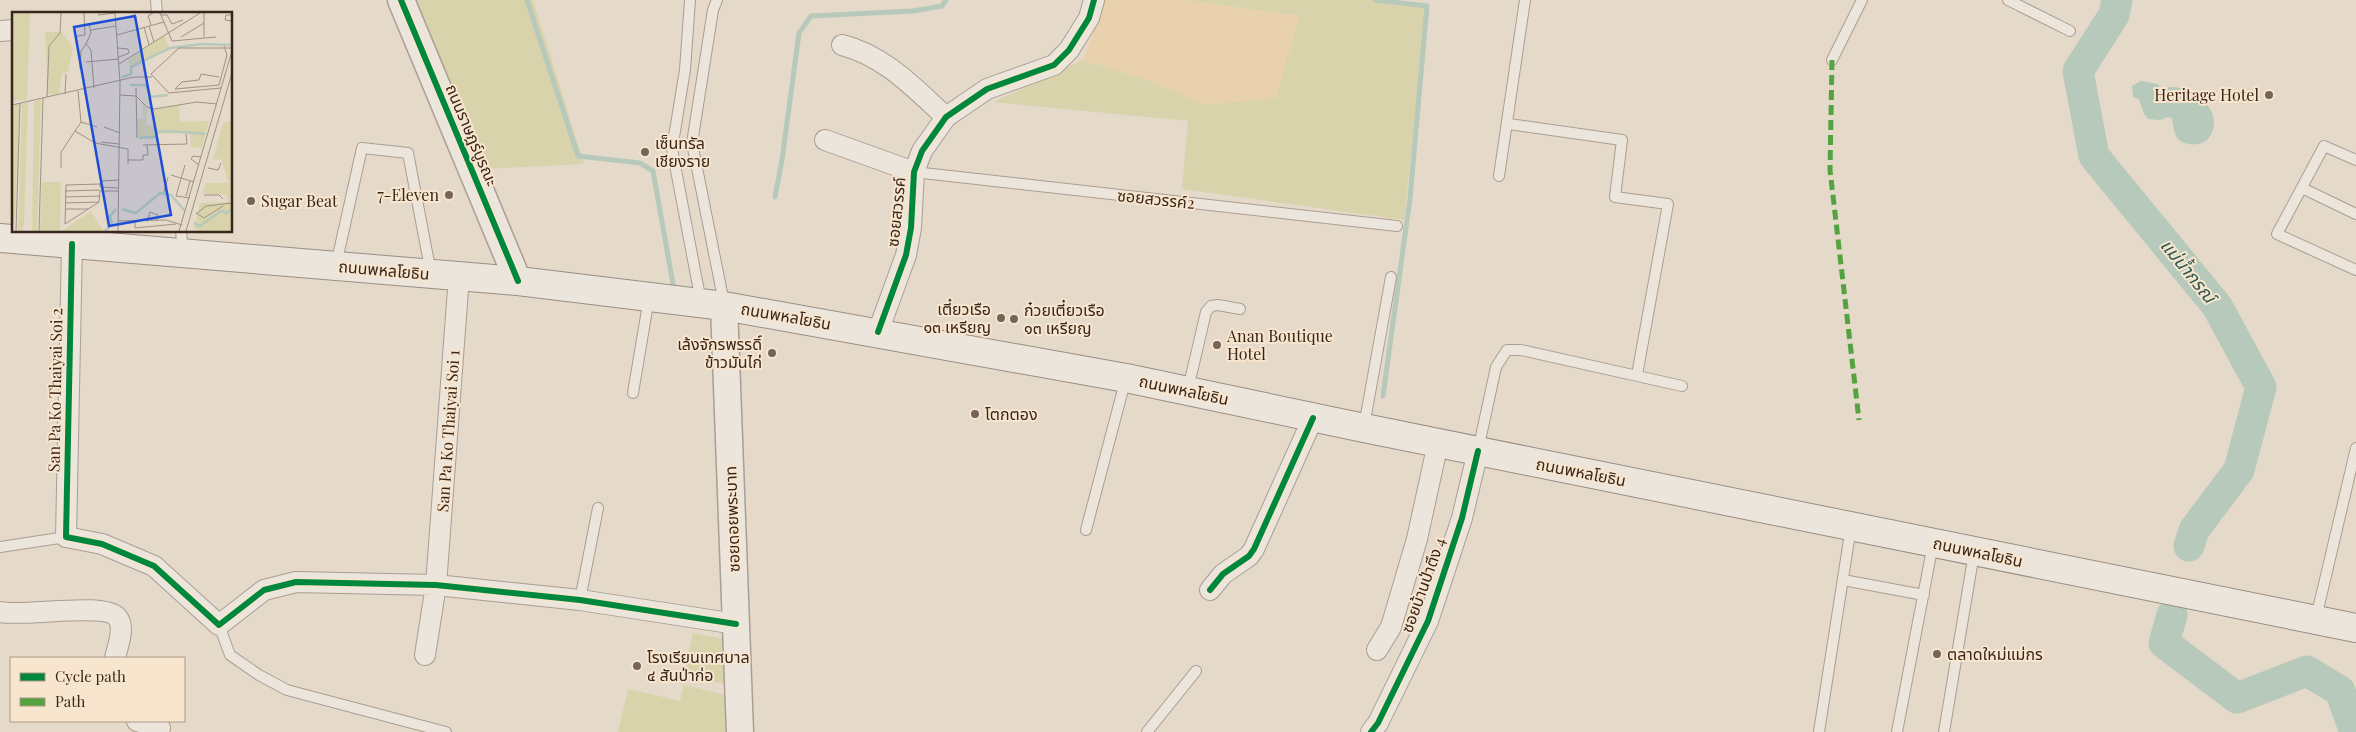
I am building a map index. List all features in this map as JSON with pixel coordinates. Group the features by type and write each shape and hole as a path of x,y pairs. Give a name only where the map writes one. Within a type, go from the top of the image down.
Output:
{"main road":[{"name":"ถนนพหลโยธิน","path":"0,238 72,244 182,242 336,266 518,281 713,304 878,332 1187,390 1313,418 2356,628"}],"street":[{"name":"ถนนราษฎร์บูรณะ","path":"401,0 518,281"},
{"name":"ซอยสวรรค์","path":"878,332 908,246 911,228 914,172 922,152 946,117 987,88 1054,64 1069,50 1089,18 1094,0"},
{"path":"842,45 857,49 881,61 946,117"},
{"path":"825,140 914,172"},
{"name":"San Pa Ko Thaiyai Soi 2","path":"66,537 72,244"},
{"name":"San Pa Ko Thaiyai Soi 1","path":"425,654 436,585 459,276"},
{"name":"ซอยดอยพระบาท","path":"713,304 736,624 740,732"},
{"path":"1210,590 1223,574 1249,556 1254,549 1313,418"},
{"path":"1377,650 1391,627 1417,539 1438,442"},
{"name":"ซอยบ้านป่าตึง 4","path":"1373,730 1428,621 1462,518 1478,451"},
{"path":"66,537 102,544 154,566 219,625 264,590 296,582 436,585 580,600 736,624"},
{"path":"0,612 36,614 75,610 112,614 118,618 120,624 115,657"},
{"path":"140,722 160,728"}],"lane":[{"path":"690,0 685,70 672,149 713,304"},
{"path":"713,304 692,143 713,10 717,0"},
{"path":"1500,176 1526,0"},
{"path":"1832,60 1862,0"},
{"path":"2008,0 2070,31"},
{"path":"1509,124 1622,140 1615,197 1668,204 1637,375"},
{"path":"2356,160 2324,146 2277,234 2356,270"},
{"path":"336,266 362,148 408,153 432,274"},
{"name":"ซอยสวรรค์2","path":"914,172 1397,226"},
{"path":"2302,188 2356,214"},
{"path":"1364,428 1392,277"},
{"path":"633,393 649,296"},
{"path":"1187,390 1206,312 1211,306 1218,305 1240,309"},
{"path":"1478,451 1496,367 1506,350 1521,350 1682,386"},
{"path":"1086,530 1126,378"},
{"path":"2316,620 2356,448"},
{"path":"580,600 598,508"},
{"path":"1819,732 1851,526"},
{"path":"0,547 66,537"},
{"path":"1897,732 1933,542"},
{"path":"1944,732 1974,552"},
{"path":"1843,580 1924,595"},
{"path":"219,625 230,655 259,676 287,690 446,732"},
{"path":"1147,732 1196,671"}],"shaded area":[{"path":"409,0 533,0 584,164 480,169"},
{"path":"1183,0 1389,0 1389,3 1427,6 1404,220 1182,189 1188,121 994,102 1083,60 1150,81 1205,104 1299,16"},
{"path":"2141,81 2157,84 2161,88 2175,87 2188,90 2203,100 2213,114 2213,131 2208,139 2198,144 2182,142 2176,135 2172,118 2148,119 2144,114 2139,99 2133,97 2132,86"},
{"path":"693,633 729,640 728,685 684,674"},
{"path":"684,685 738,698 740,732 618,732 628,689 680,701"}],"sand":[{"path":"1105,0 1183,0 1299,16 1276,98 1205,105 1150,81 1083,60"}],"waterway":[{"path":"527,0 578,156 640,163 653,171 673,284"},
{"path":"775,197 782,160 799,33 811,16 913,11 942,6 946,0"},
{"path":"1375,0 1427,6 1410,198 1383,396"},
{"name":"แม่น้ำกรณ์","path":"2117,0 2114,15 2078,71 2094,156 2217,306 2261,387 2239,470 2194,530 2189,546"},
{"name":"แม่น้ำกรณ์","path":"2172,615 2164,643 2237,698 2307,671 2340,691 2355,732"}],"marked path":[{"path":"1832,60 1830,170 1859,420"}],"cycle path":[{"path":"401,0 518,281"},
{"path":"878,332 906,255 911,228 914,172 922,151 946,117 987,89 1054,65 1069,50 1089,18 1094,0"},
{"path":"72,244 66,537 102,544 154,566 219,625 264,590 296,582 436,585 580,600 736,624"},
{"path":"1210,590 1223,574 1249,556 1254,549 1313,418"},
{"path":"1371,732 1378,723 1428,621 1462,518 1478,451"}],"place":[{"name":"Heritage Hotel","path":"2269,95"},
{"name":"เซ็นทรัล เชียงราย","path":"645,152"},
{"name":"7-Eleven","path":"449,195"},
{"name":"Sugar Beat","path":"251,201"},
{"name":"เตี๋ยวเรือ ๑๓ เหรียญ","path":"1001,318"},
{"name":"ก๋วยเตี๋ยวเรือ ๑๓ เหรียญ","path":"1014,319"},
{"name":"Anan Boutique Hotel","path":"1217,345"},
{"name":"เล้งจักรพรรดิ์ ข้าวมันไก่","path":"772,353"},
{"name":"โตกตอง","path":"975,414"},
{"name":"ตลาดใหม่แม่กร","path":"1937,654"},
{"name":"โรงเรียนเทศบาล ๔ สันป่าก่อ","path":"637,666"}]}
